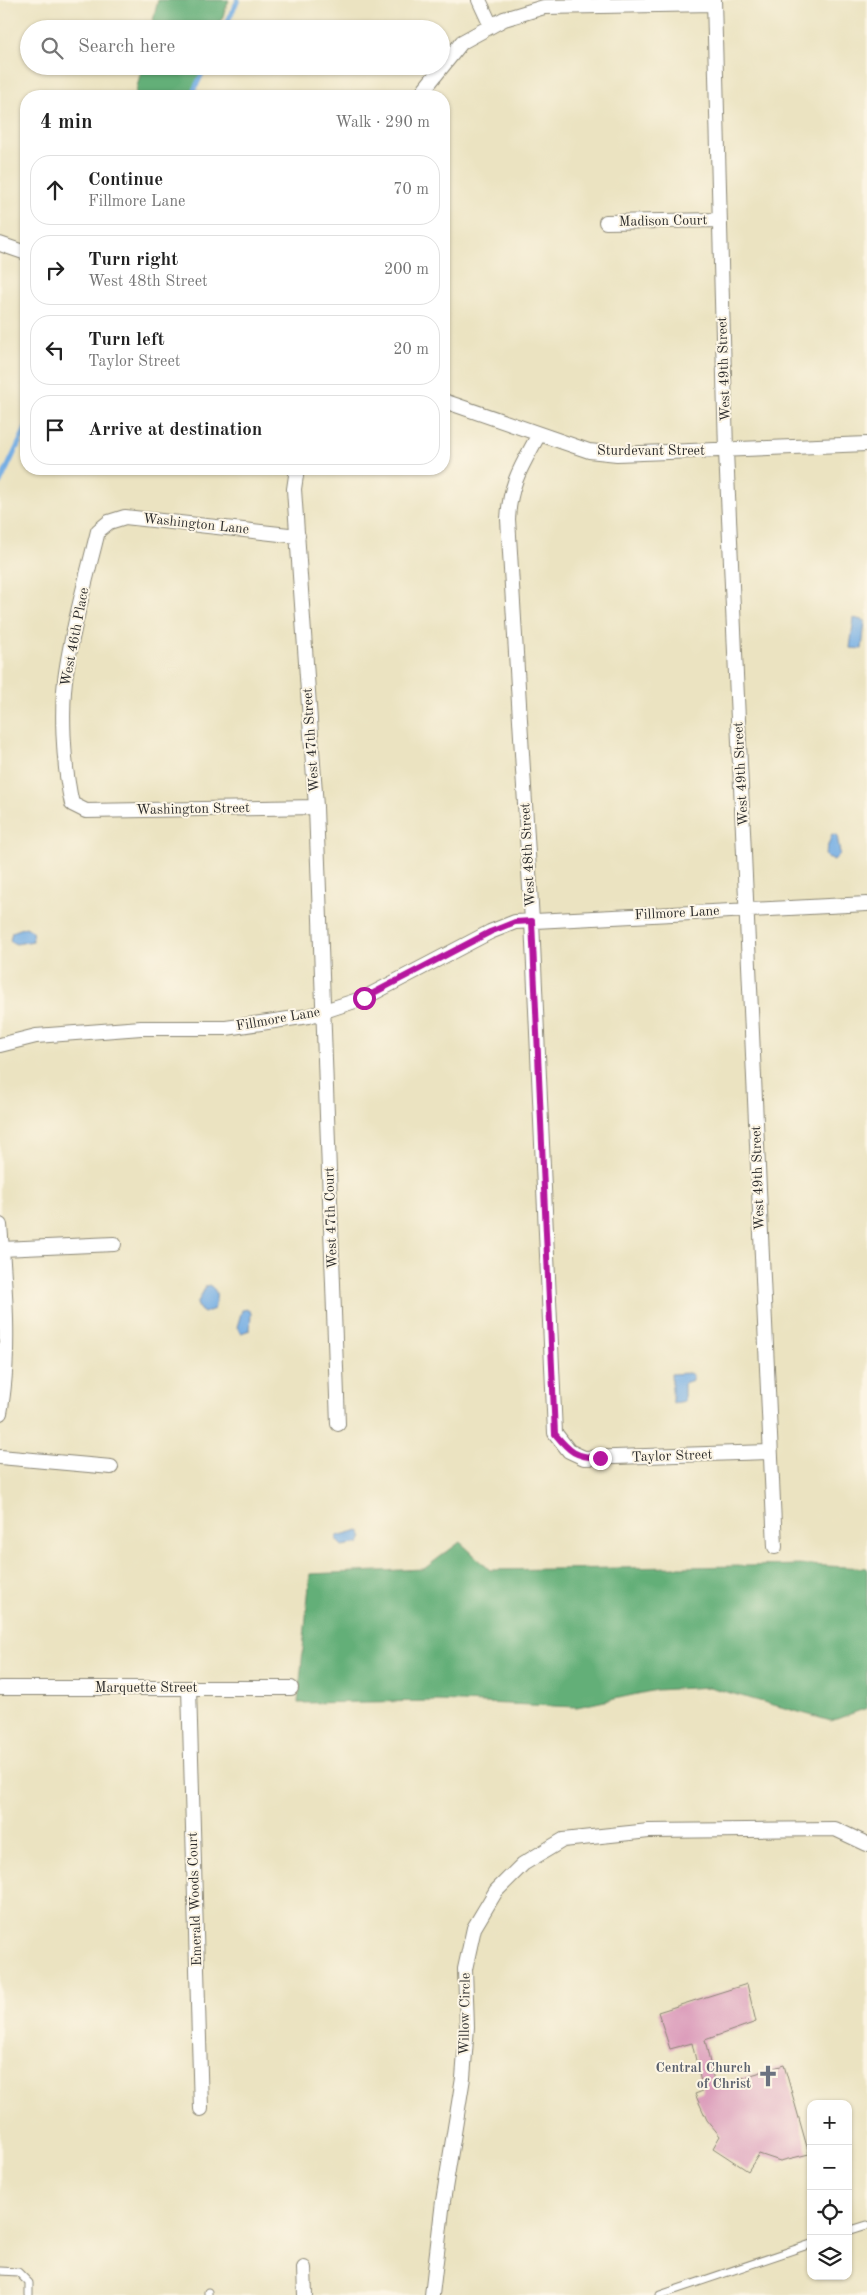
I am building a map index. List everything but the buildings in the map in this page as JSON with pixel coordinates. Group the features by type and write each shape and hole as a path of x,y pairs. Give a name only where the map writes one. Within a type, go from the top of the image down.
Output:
{"street":[{"path":"479,0 491,26"},
{"path":"450,57 462,42 504,18 544,7 714,2"},
{"name":"West 49th Street","path":"714,2 726,450 769,1452 775,1547"},
{"path":"425,90 436,75"},
{"name":"Madison Court","path":"606,222 720,220"},
{"path":"0,244 20,251"},
{"name":"Sturdevant Street","path":"450,403 589,451 617,454 867,444"},
{"name":"West 48th Street","path":"539,434 514,480 509,501 508,519 532,921 555,1434"},
{"name":"West 47th Street","path":"296,475 294,490 316,807 323,1011"},
{"name":"Washington Lane","path":"98,531 108,522 125,517 298,536"},
{"name":"West 46th Place","path":"72,804 67,779 64,695 67,666 98,531"},
{"name":"Washington Street","path":"72,804 86,811 316,807"},
{"name":"Fillmore Lane","path":"0,1045 36,1036 142,1028 226,1028 309,1016 364,998 490,932 515,922 867,904"},
{"name":"West 47th Court","path":"323,1011 338,1424"},
{"path":"0,1225 4,1276 5,1387 0,1413"},
{"path":"2,1249 114,1244"},
{"name":"Taylor Street","path":"555,1434 569,1451 584,1458 769,1452"},
{"path":"0,1457 111,1467"},
{"name":"Marquette Street","path":"0,1688 291,1688"},
{"name":"Emerald Woods Court","path":"189,1688 201,2109"},
{"name":"Willow Circle","path":"432,2295 443,2201 463,2078 466,2027 465,1969 474,1928 496,1891 509,1877 523,1864 563,1840 649,1831 835,1829 867,1844"},
{"path":"304,2268 305,2295"}],"lane":[{"path":"852,2231 867,2225"},
{"path":"660,2295 807,2245"},
{"path":"0,2270 18,2272 29,2283 29,2295"}],"green space":[{"path":"158,0 229,0 221,20 153,20"},
{"path":"140,75 199,75 193,90 136,90"},
{"path":"460,1542 490,1570 807,1565 867,1568 867,1708 831,1721 709,1687 656,1690 577,1707 438,1701 298,1703 310,1574 424,1569"}],"water":[{"path":"854,618 865,621 862,649 850,648"},
{"path":"832,834 837,835 840,854 834,860 827,858 825,854"},
{"path":"26,927 32,931 33,941 16,944 10,941 12,932"},
{"path":"209,1285 215,1290 216,1298 214,1309 204,1313 197,1304 206,1286"},
{"path":"248,1309 251,1313 250,1330 241,1333 237,1327 242,1310"},
{"path":"689,1373 693,1375 693,1380 684,1383 684,1401 673,1403 671,1374"},
{"path":"359,1530 363,1537 360,1543 342,1546 337,1541 337,1536"}],"waterway":[{"path":"228,20 238,0"},
{"path":"194,90 202,75"},
{"path":"0,483 20,441"}],"place":[{"name":"Central Church of Christ","path":"768,2076"}],"route":[{"path":"364,998 490,932 515,922 532,921 555,1434 569,1451 576,1455 584,1458 600,1458"}]}
